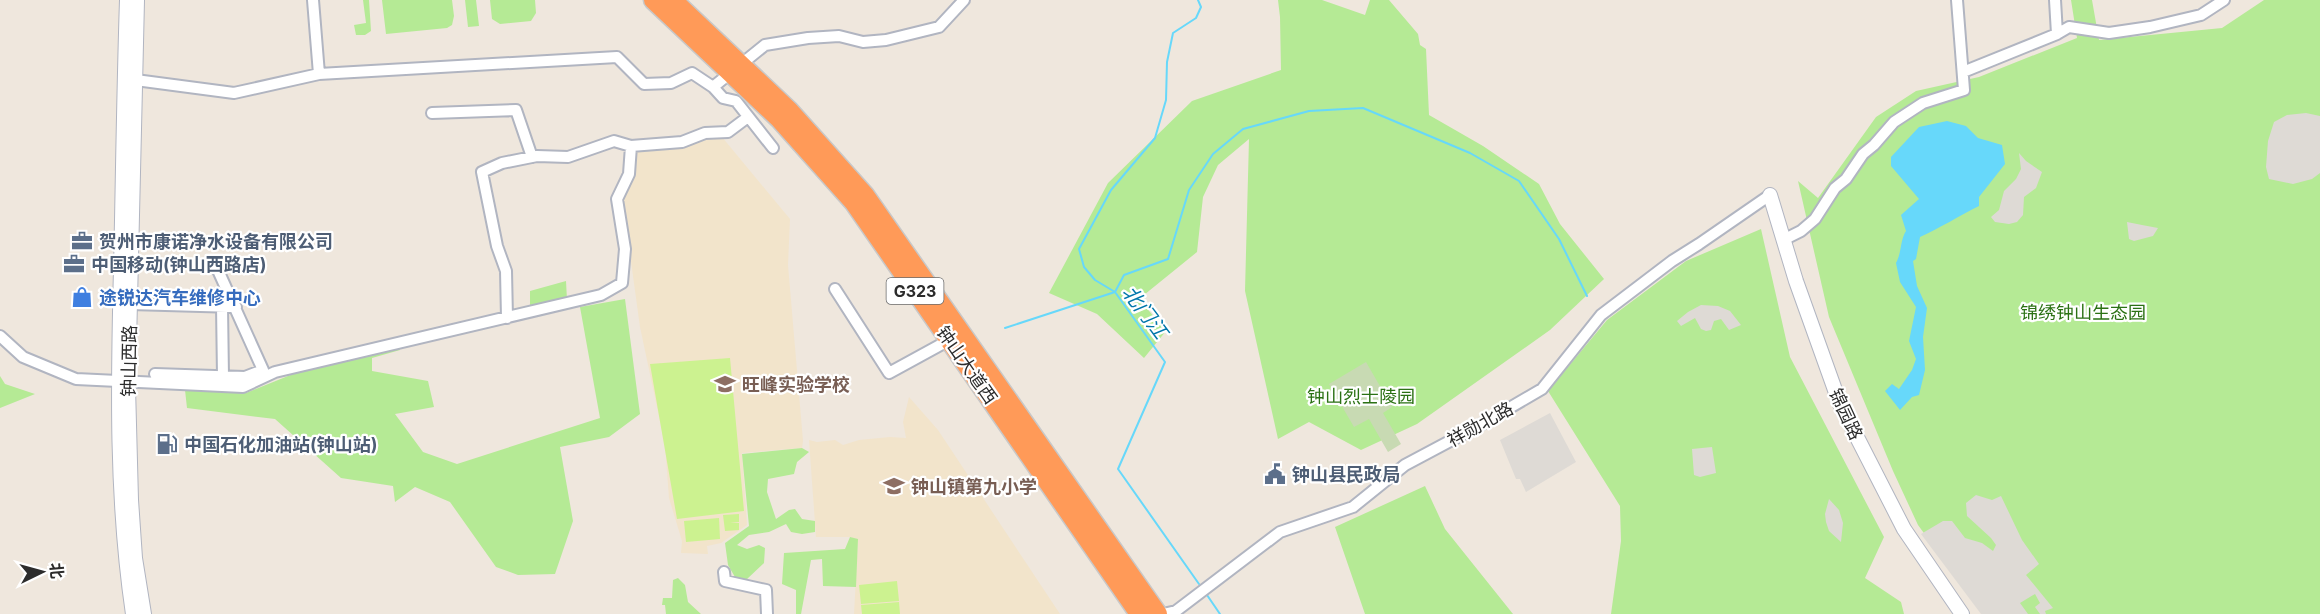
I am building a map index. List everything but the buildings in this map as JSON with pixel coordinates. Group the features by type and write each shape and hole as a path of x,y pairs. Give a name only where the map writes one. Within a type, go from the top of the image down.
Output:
{"highway":[{"name":"钟山大道西","path":"653,0 736,70 789,110 865,195 1139,614"},
{"name":"钟山大道西","path":"673,0 736,70"},
{"name":"钟山大道西","path":"956,337 1158,614"}],"main road":[{"name":"钟山西路","path":"126,0 130,80 130,304 123,380 135,558 144,614"},
{"name":"钟山西路","path":"133,614 120,501 130,80 137,0"},
{"name":"锦园路","path":"1770,195 1783,240 1840,404 1904,529 1962,614"}],"street":[{"path":"313,0 319,74"},
{"path":"713,87 765,45 839,36 863,42 886,40 939,27 964,0"},
{"path":"1783,240 1801,231 1815,219 1835,188 1846,179 1863,154 1894,122 1923,103 1964,90 1957,0"},
{"path":"2055,0 2057,34"},
{"path":"1963,72 2069,27 2109,33 2150,27 2201,15 2224,0"},
{"path":"130,80 234,93 319,74 616,57 644,84 671,83 692,73 713,87 723,98 736,101 773,148"},
{"path":"432,113 516,110 532,157"},
{"path":"507,318 506,271 497,246 482,172 502,163 532,157 568,157 614,141 631,146 682,142 705,133 728,132 748,117"},
{"path":"0,336 23,357 76,379 243,387 275,372 601,295 622,283 625,249 617,199 629,174 631,146"},
{"name":"祥勋北路","path":"1163,614 1176,611 1280,532 1353,507 1405,465 1542,389 1601,315 1671,261 1770,195"},
{"path":"155,374 245,377 263,370 217,268"},
{"path":"835,290 889,373 956,337"},
{"path":"130,304 236,307"},
{"path":"222,306 223,376"},
{"path":"724,572 725,581 766,590 767,614"}],"shaded area":[{"path":"2306,113 2320,116 2320,173 2312,179 2293,184 2269,179 2266,167 2268,141 2274,122 2287,115"},
{"name":"旺峰实验学校","path":"722,137 790,219 788,265 803,441 802,448 742,453 747,525 721,543 707,546 708,554 681,553 682,541 669,498 665,445 640,327 623,203 632,176 633,149"},
{"path":"2019,153 2042,172 2036,188 2024,197 2023,215 2017,222 2009,224 1995,222 1991,217 1999,210 2004,191 2016,179 2021,169"},
{"path":"2127,222 2158,228 2153,236 2134,241 2129,239"},
{"path":"1701,305 1718,306 1730,311 1741,325 1729,330 1721,319 1714,321 1711,330 1706,331 1701,329 1695,318 1681,326 1677,321"},
{"name":"钟山镇第九小学","path":"909,397 938,430 1060,614 854,614 858,540 850,537 816,537 809,440 817,442 835,440 843,445 859,440 906,438 903,422"},
{"path":"1550,413 1576,462 1526,492 1520,479 1516,479 1500,440"},
{"path":"1712,447 1716,473 1700,477 1694,475 1692,449"},
{"path":"1976,495 1992,500 2001,496 2022,540 2039,564 2026,575 2053,608 2045,611 2046,614 2040,614 2035,607 2040,603 2035,594 2020,603 2028,614 1981,614 1921,534 1943,521 1952,521 1965,538 1982,543 1993,551 1996,545 1991,538 1967,516 1966,503"},
{"path":"1829,499 1839,510 1843,523 1841,542 1829,531 1826,522 1825,514"}],"green space":[{"path":"363,0 369,0 371,31 365,35 356,35 354,25 366,23"},
{"path":"382,0 452,0 454,16 452,25 447,28 386,34"},
{"path":"465,0 476,0 479,26 468,27"},
{"path":"490,0 535,0 536,13 531,21 500,24 492,19"},
{"path":"1278,0 1322,0 1365,15 1370,0 1389,0 1418,34 1420,45 1426,49 1429,115 1483,146 1539,184 1560,224 1604,279 1550,330 1417,424 1361,450 1309,422 1278,439 1245,291 1249,139 1218,165 1203,197 1197,252 1139,299 1166,331 1144,358 1097,314 1049,293 1108,183 1192,101 1281,70"},
{"name":"锦绣钟山生态园","path":"2071,0 2092,0 2099,40 2222,28 2264,0 2320,0 2320,614 1983,614 1918,525 1829,317 1798,181 1818,198 1876,117 1916,91 1979,77 2077,38"},
{"path":"1761,229 1790,357 1884,537 1865,578 1901,602 1904,614 1611,614 1621,541 1620,506 1548,391 1607,320 1686,261"},
{"path":"566,281 567,300 530,306 530,291"},
{"path":"625,299 640,414 609,437 560,447 573,521 555,574 518,575 496,567 450,502 415,487 395,502 393,486 341,478 275,419 187,408 185,390 246,393 293,374 399,346 400,350 372,358 372,371 428,381 434,407 395,414 423,452 457,464 600,418 580,307"},
{"path":"730,358 744,511 677,519 650,364"},
{"name":"钟山烈士陵园","path":"1366,362 1392,407 1383,413 1401,444 1388,452 1369,419 1354,427 1329,384"},
{"path":"0,376 5,384 35,394 0,408"},
{"path":"802,448 809,452 797,462 794,474 768,479 767,492 776,519 789,510 795,509 802,519 815,521 815,532 802,534 791,532 786,524 769,532 749,535 737,545 747,549 759,545 765,548 764,563 746,580 735,577 728,565 725,543 749,526 742,454"},
{"path":"1425,486 1445,529 1513,614 1365,614 1335,527"},
{"path":"739,514 739,522 730,523 739,523 739,530 725,531 723,515"},
{"path":"719,518 720,539 686,542 684,521"},
{"path":"850,537 858,539 856,587 823,586 822,559 811,560 801,614 796,614 796,590 782,584 784,553 845,549"},
{"path":"678,578 685,585 688,602 701,614 666,614 665,605 662,605 663,598 672,598 673,580"},
{"path":"897,581 899,601 861,604 859,585"},
{"path":"899,602 900,614 862,614 861,605"}],"water":[{"path":"1947,121 1966,126 1978,138 2002,145 2005,164 1979,197 1979,206 1920,237 1916,259 1913,261 1917,286 1927,308 1923,337 1925,370 1919,395 1912,397 1900,410 1885,391 1892,384 1899,389 1912,370 1916,359 1909,341 1916,307 1900,282 1896,263 1906,231 1901,215 1919,199 1891,166 1891,157 1919,127"}],"waterway":[{"name":"北门江","path":"1198,0 1201,7 1196,18 1173,33 1167,62 1166,100 1155,138 1111,190 1079,249 1084,267 1095,280 1115,292 1165,362 1118,469 1199,584"},
{"path":"1005,328 1115,292 1124,275 1168,259 1189,190 1213,154 1243,129 1309,111 1363,108 1470,153 1519,181 1559,239 1587,296"},
{"name":"北门江","path":"1207,595 1220,614"}],"place":[{"name":"贺州市康诺净水设备有限公司","path":"82,241"},
{"name":"中国移动(钟山西路店)","path":"74,264"},
{"name":"途锐达汽车维修中心","path":"82,297"},
{"name":"旺峰实验学校","path":"725,384"},
{"name":"中国石化加油站(钟山站)","path":"167,444"},
{"name":"钟山县民政局","path":"1275,474"},
{"name":"钟山镇第九小学","path":"894,486"}]}
